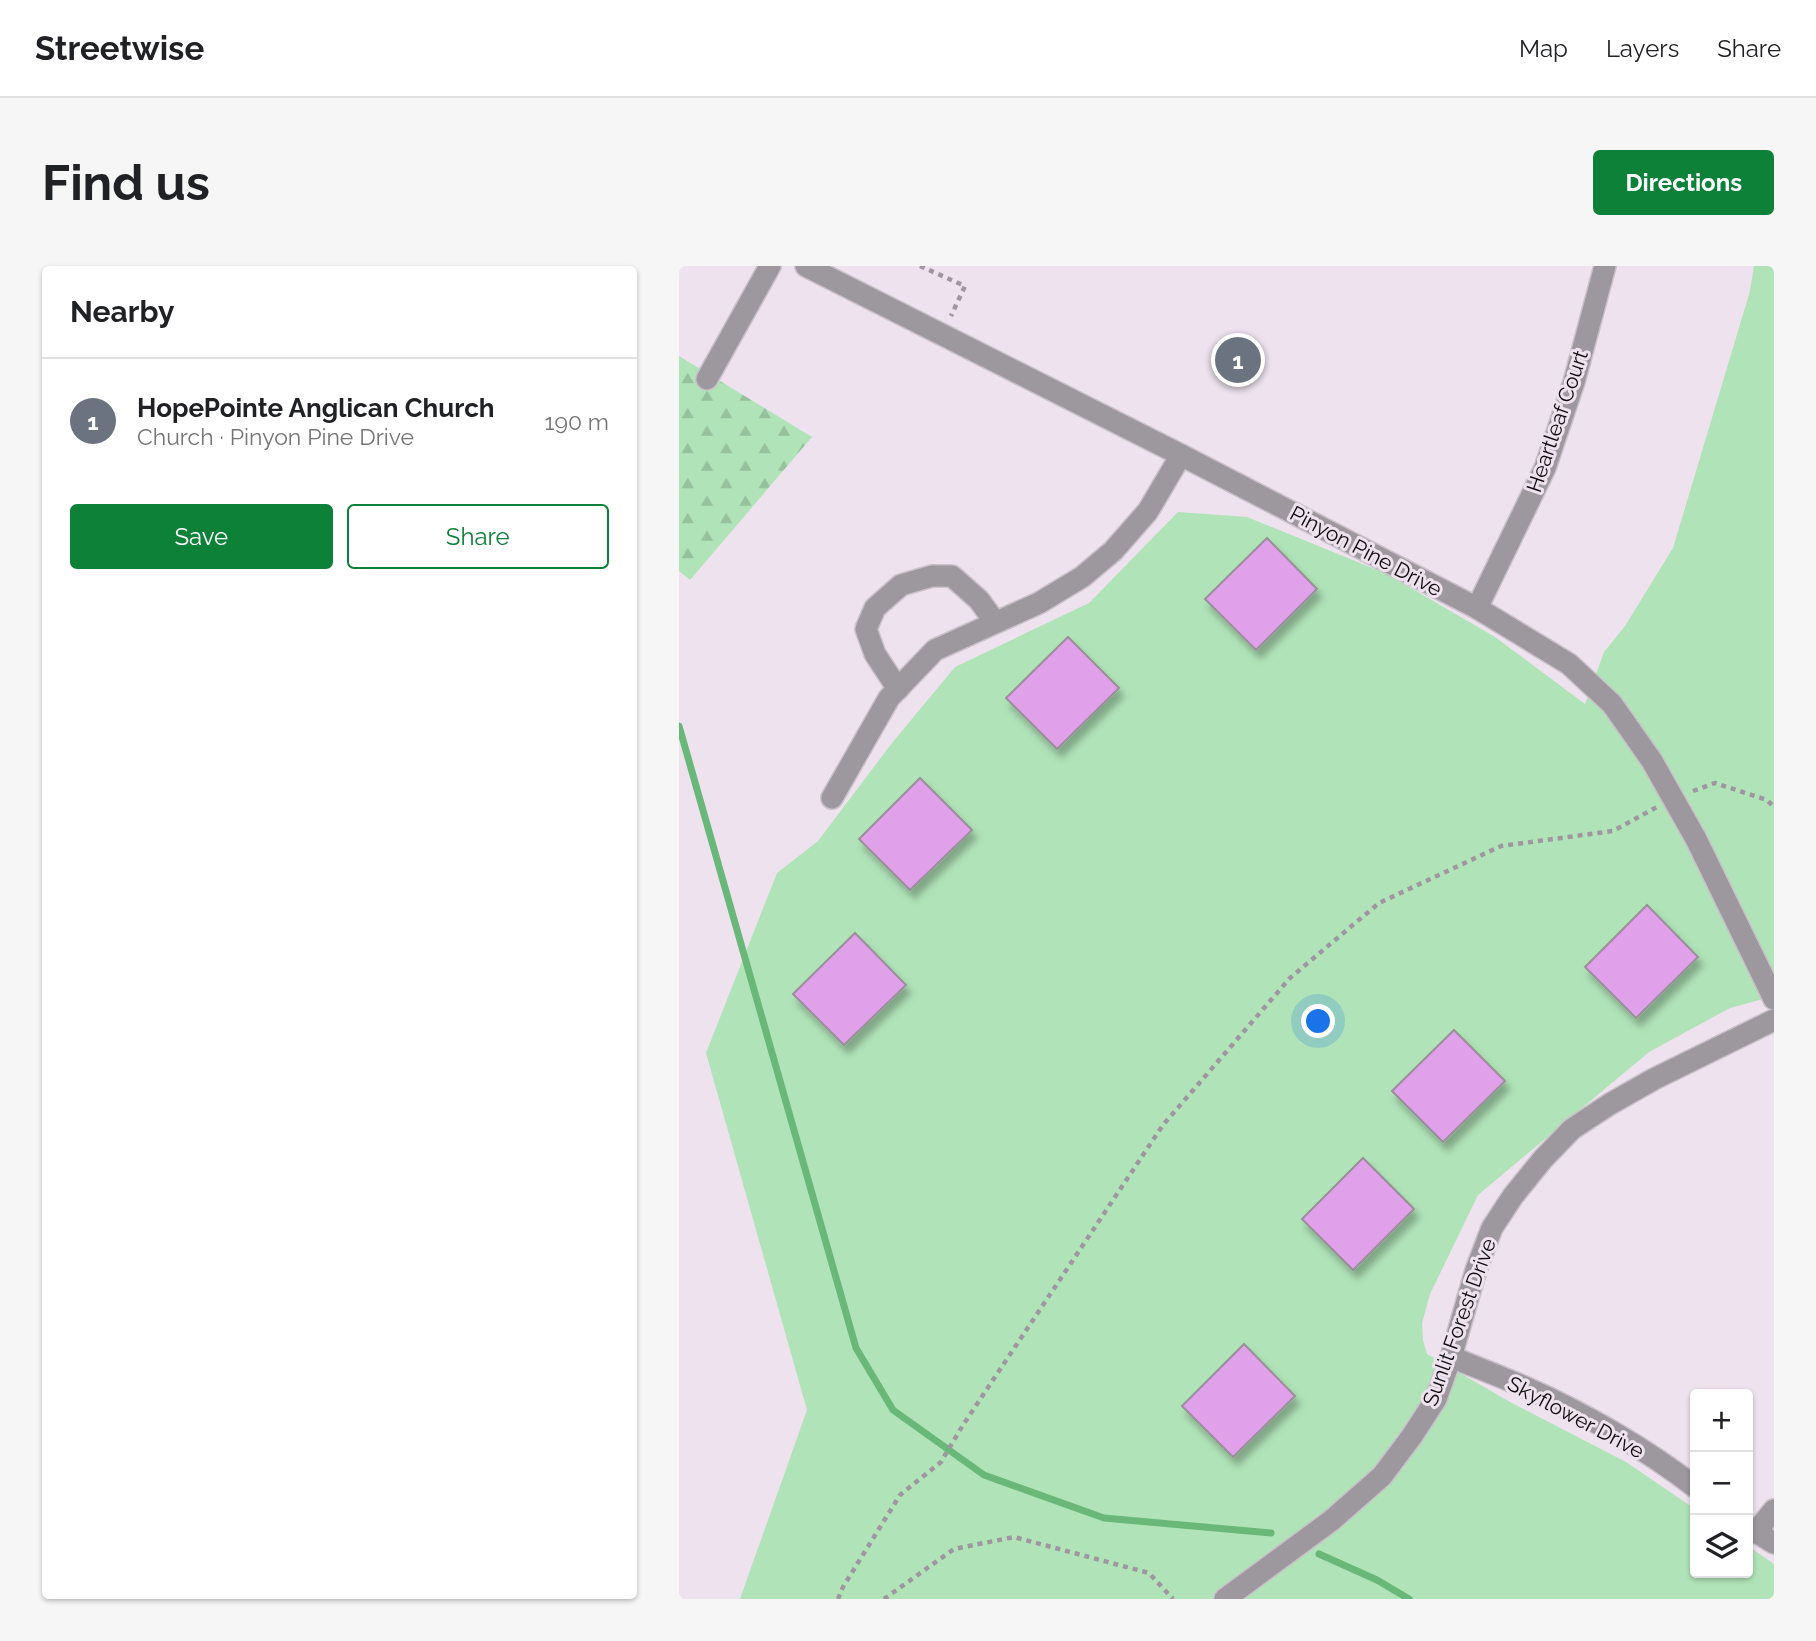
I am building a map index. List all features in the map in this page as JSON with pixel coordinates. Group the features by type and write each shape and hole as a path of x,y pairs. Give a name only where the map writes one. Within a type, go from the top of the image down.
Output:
{"street":[{"path":"707,379 770,266"},
{"name":"Pinyon Pine Drive","path":"806,266 1181,454 1476,608 1569,664 1612,704 1652,761 1696,839 1774,999"},
{"name":"Heartleaf Court","path":"1476,608 1545,468 1574,382 1605,266"},
{"path":"832,798 889,698 935,650 1039,603 1082,578 1113,551 1148,511 1181,454"},
{"path":"898,689 874,654 866,629 875,608 901,584 932,576 952,576 979,600 995,622"},
{"name":"Sunlit Forest Drive","path":"1225,1599 1332,1520 1382,1476 1412,1436 1436,1399 1476,1270 1492,1228 1513,1196 1562,1139 1572,1129 1654,1079 1774,1020"},
{"name":"Skyflower Drive","path":"1451,1357 1528,1388 1604,1427 1690,1483"},
{"path":"1759,1535 1774,1510"}],"path":[{"path":"920,266 965,286 942,334"},
{"path":"838,1599 900,1495 941,1462 1163,1125 1290,978 1378,903 1501,846 1613,831 1673,798 1715,783 1767,800 1774,807"},
{"path":"884,1599 954,1549 1014,1537 1149,1573 1173,1599"}],"green space":[{"path":"1754,266 1774,266 1774,996 1730,1008 1649,1052 1478,1195 1430,1294 1422,1323 1427,1354 1510,1402 1626,1462 1690,1506 1690,1578 1753,1578 1753,1549 1774,1564 1774,1599 740,1599 807,1410 706,1053 777,873 818,841 892,743 955,667 1089,603 1178,512 1247,517 1387,574 1495,637 1585,704 1604,652 1625,626 1673,548 1750,291"},
{"path":"679,356 812,437 690,580 679,571"}],"building":[{"path":"1267,538 1317,589 1256,650 1205,599"},
{"path":"1068,637 1119,688 1057,749 1006,698"},
{"path":"920,778 972,830 910,890 859,839"},
{"path":"1647,905 1698,957 1636,1018 1585,967"},
{"path":"855,933 906,985 844,1045 793,994"},
{"path":"1454,1030 1505,1081 1443,1142 1392,1091"},
{"path":"1363,1158 1414,1209 1353,1270 1302,1219"},
{"path":"1244,1344 1295,1396 1233,1457 1182,1406"}],"waterway":[{"path":"679,726 856,1348 893,1410 984,1475 1104,1518 1271,1533"},
{"path":"1319,1554 1377,1580 1409,1599"}],"place":[{"name":"HopePointe Anglican Church","path":"1238,360"}]}
